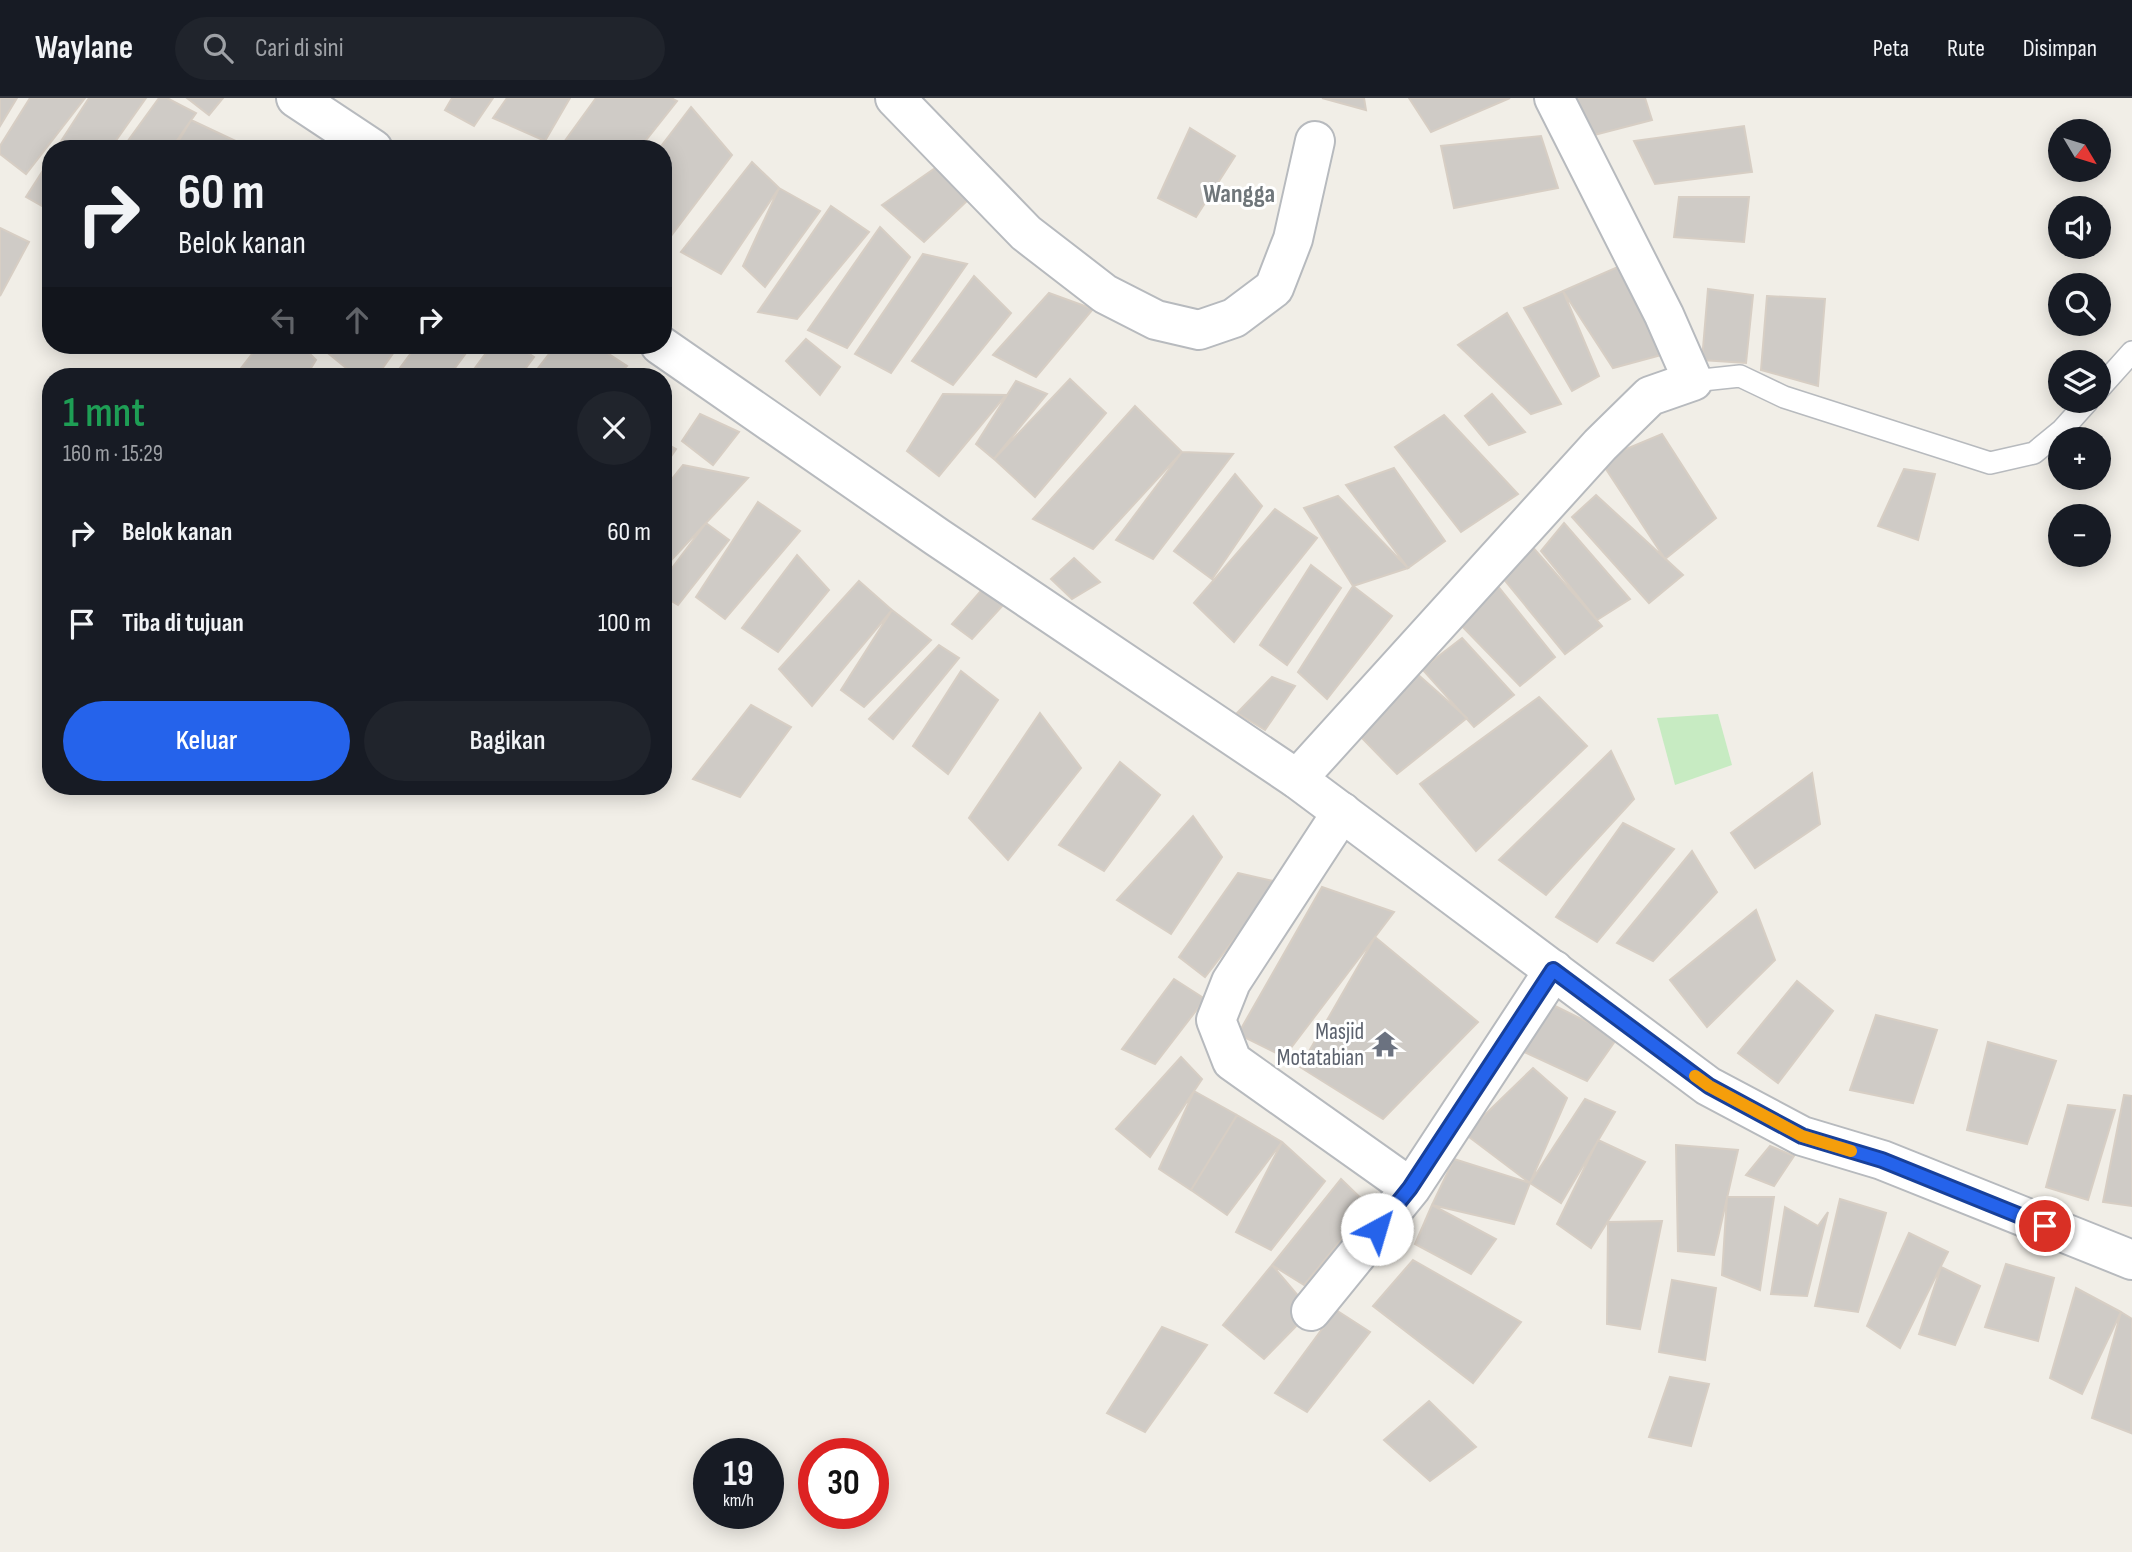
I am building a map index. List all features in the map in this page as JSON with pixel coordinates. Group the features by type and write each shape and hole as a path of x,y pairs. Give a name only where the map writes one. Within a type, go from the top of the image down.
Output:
{"street":[{"path":"296,98 359,140"},
{"path":"895,98 1026,233 1105,294 1156,320 1199,330 1234,318 1274,288 1293,239 1315,141"},
{"path":"1297,779 1600,445 1650,396 1693,381 1664,315 1554,98"},
{"path":"672,353 937,537 1297,779 1709,1086 1802,1136 1882,1160 2132,1260"},
{"path":"1342,812 1231,982 1216,1020 1232,1061 1410,1188"},
{"path":"1311,1311 1410,1188 1553,970"}],"lane":[{"path":"2111,375 2132,352"},
{"path":"1693,381 1740,376 1784,397 1990,463 2034,453 2062,430 2077,413"}],"green space":[{"path":"1718,714 1732,765 1675,785 1657,718"}],"building":[{"path":"0,98 17,98 0,126"},
{"path":"30,98 85,98 52,140 42,140 42,153 26,174 0,154 0,146"},
{"path":"89,98 146,98 116,140 62,140"},
{"path":"159,98 167,98 196,113 177,140 129,140"},
{"path":"187,98 223,98 209,115"},
{"path":"452,98 493,98 474,126 445,110"},
{"path":"507,98 570,98 546,140 493,118"},
{"path":"596,98 671,98 677,101 646,140 566,140"},
{"path":"1322,98 1364,98 1366,110"},
{"path":"1409,98 1510,98 1431,132"},
{"path":"1576,98 1645,98 1652,120 1594,135"},
{"path":"691,107 732,155 672,235 672,140 666,140"},
{"path":"191,120 233,140 179,140"},
{"path":"1744,126 1752,172 1655,184 1634,141"},
{"path":"1190,128 1235,156 1196,217 1158,198"},
{"path":"1541,136 1558,188 1454,208 1441,146"},
{"path":"752,162 779,188 721,274 681,252"},
{"path":"938,166 969,199 924,242 882,205"},
{"path":"42,172 42,206 26,197"},
{"path":"779,188 820,211 765,287 743,266"},
{"path":"1679,197 1749,197 1744,242 1674,237"},
{"path":"831,206 869,232 797,319 758,312"},
{"path":"880,227 910,257 847,348 808,330"},
{"path":"0,228 29,242 0,296"},
{"path":"923,254 967,264 891,373 855,354"},
{"path":"1620,266 1661,355 1613,368 1563,291"},
{"path":"974,276 1011,313 953,385 912,361"},
{"path":"1708,289 1753,295 1746,363 1702,360"},
{"path":"1563,291 1599,376 1572,391 1524,308"},
{"path":"1049,293 1093,309 1036,377 993,355"},
{"path":"1767,296 1825,299 1818,386 1761,370"},
{"path":"1507,313 1561,404 1531,414 1458,345"},
{"path":"806,339 840,367 820,395 786,361"},
{"path":"252,354 310,354 316,360 311,368 241,368"},
{"path":"329,354 393,354 383,368 346,368"},
{"path":"410,354 465,354 455,368 400,368"},
{"path":"485,354 530,354 534,357 526,368 475,368"},
{"path":"549,354 609,354 627,366 625,368 538,368"},
{"path":"1070,379 1106,413 1035,497 994,459"},
{"path":"1016,381 1047,394 994,459 976,444"},
{"path":"943,394 1006,395 939,476 907,451"},
{"path":"1492,394 1525,432 1489,445 1465,416"},
{"path":"1135,406 1182,452 1093,549 1033,519"},
{"path":"700,414 739,432 713,465 682,441"},
{"path":"1444,415 1518,494 1461,532 1395,447"},
{"path":"1662,434 1716,518 1665,559 1600,460"},
{"path":"1182,452 1233,454 1153,559 1116,540"},
{"path":"683,465 748,478 672,559 672,479"},
{"path":"1394,468 1445,541 1408,568 1346,485"},
{"path":"1904,469 1935,474 1918,540 1878,526"},
{"path":"1235,474 1262,506 1212,579 1174,551"},
{"path":"1596,495 1683,575 1649,603 1572,517"},
{"path":"1338,496 1408,568 1353,586 1304,508"},
{"path":"758,502 800,531 725,619 696,597"},
{"path":"1275,509 1317,538 1234,642 1194,603"},
{"path":"706,523 729,540 678,605 672,601 672,568"},
{"path":"1564,523 1630,599 1597,620 1541,551"},
{"path":"1529,543 1602,626 1565,654 1498,572"},
{"path":"797,555 829,590 778,652 742,628"},
{"path":"1074,558 1100,582 1072,599 1051,579"},
{"path":"1311,565 1341,588 1287,665 1260,645"},
{"path":"1492,579 1555,657 1520,686 1454,618"},
{"path":"859,581 892,610 812,706 779,669"},
{"path":"985,586 1006,602 972,639 952,624"},
{"path":"1353,586 1392,616 1327,699 1298,672"},
{"path":"892,610 931,640 864,707 841,690"},
{"path":"1462,638 1514,695 1474,727 1422,669"},
{"path":"939,645 959,658 893,739 869,719"},
{"path":"961,671 998,700 948,774 913,746"},
{"path":"1415,672 1467,718 1397,774 1359,735"},
{"path":"1272,677 1295,686 1265,730 1237,713"},
{"path":"1539,697 1587,746 1476,851 1420,784"},
{"path":"751,705 791,727 740,797 693,779"},
{"path":"1040,713 1081,768 1008,860 969,818"},
{"path":"1611,751 1634,799 1546,895 1499,860"},
{"path":"1120,762 1160,795 1104,871 1059,845"},
{"path":"1812,773 1820,824 1755,868 1731,833"},
{"path":"1193,816 1222,857 1171,934 1117,900"},
{"path":"1623,823 1674,849 1597,942 1556,917"},
{"path":"1692,851 1717,892 1653,961 1617,943"},
{"path":"1238,873 1278,882 1205,977 1179,957"},
{"path":"1322,887 1394,912 1284,1057 1238,1034"},
{"path":"1756,910 1775,960 1707,1027 1670,980"},
{"name":"Masjid Motatabian","path":"1375,937 1478,1022 1383,1119 1300,1067"},
{"path":"1174,979 1205,999 1155,1064 1122,1049"},
{"path":"1797,981 1833,1011 1778,1083 1738,1053"},
{"path":"1551,1004 1618,1037 1587,1081 1520,1050"},
{"path":"1876,1015 1937,1030 1913,1103 1850,1090"},
{"path":"1988,1042 2056,1061 2027,1144 1967,1130"},
{"path":"1181,1057 1202,1079 1150,1157 1116,1129"},
{"path":"1533,1068 1567,1098 1530,1183 1465,1134"},
{"path":"1194,1091 1237,1115 1191,1190 1159,1169"},
{"path":"2124,1095 2132,1096 2132,1206 2103,1202"},
{"path":"1585,1099 1615,1112 1561,1203 1530,1183"},
{"path":"2068,1105 2115,1110 2088,1200 2046,1187"},
{"path":"1237,1115 1282,1142 1227,1215 1191,1190"},
{"path":"1598,1140 1645,1162 1591,1248 1557,1224"},
{"path":"1282,1142 1325,1181 1271,1250 1236,1232"},
{"path":"1676,1145 1738,1150 1714,1255 1678,1251"},
{"path":"1770,1146 1794,1156 1774,1186 1746,1175"},
{"path":"1454,1159 1530,1183 1514,1224 1432,1205"},
{"path":"1341,1179 1369,1206 1304,1285 1272,1265"},
{"path":"1727,1197 1774,1197 1760,1290 1722,1275"},
{"path":"1840,1199 1886,1213 1858,1312 1815,1306"},
{"path":"1432,1205 1496,1239 1471,1274 1415,1244"},
{"path":"1785,1207 1818,1226 1828,1212 1807,1296 1771,1294"},
{"path":"1662,1221 1640,1329 1607,1324 1608,1222"},
{"path":"1909,1233 1948,1252 1900,1348 1867,1326"},
{"path":"1413,1260 1521,1322 1473,1383 1373,1306"},
{"path":"2006,1264 2054,1278 2038,1341 1985,1327"},
{"path":"1272,1265 1311,1311 1264,1359 1223,1325"},
{"path":"1941,1267 1980,1286 1955,1345 1919,1334"},
{"path":"1672,1280 1716,1288 1705,1360 1659,1352"},
{"path":"2076,1288 2121,1312 2082,1394 2050,1378"},
{"path":"1336,1310 1370,1332 1307,1412 1275,1393"},
{"path":"2121,1312 2132,1319 2131,1433 2092,1418"},
{"path":"1162,1327 1207,1345 1145,1432 1107,1413"},
{"path":"1670,1377 1709,1384 1691,1446 1649,1437"},
{"path":"1429,1401 1476,1447 1430,1481 1384,1440"}],"slow traffic":[{"path":"1695,1076 1802,1136 1851,1151"}],"place":[{"name":"Masjid Motatabian","path":"1385,1044"}],"district":[{"name":"Wangga","path":"1239,193"}],"route":[{"path":"1377,1229 1410,1188 1553,970 1709,1086 1802,1136 1882,1160 2045,1226"}]}
